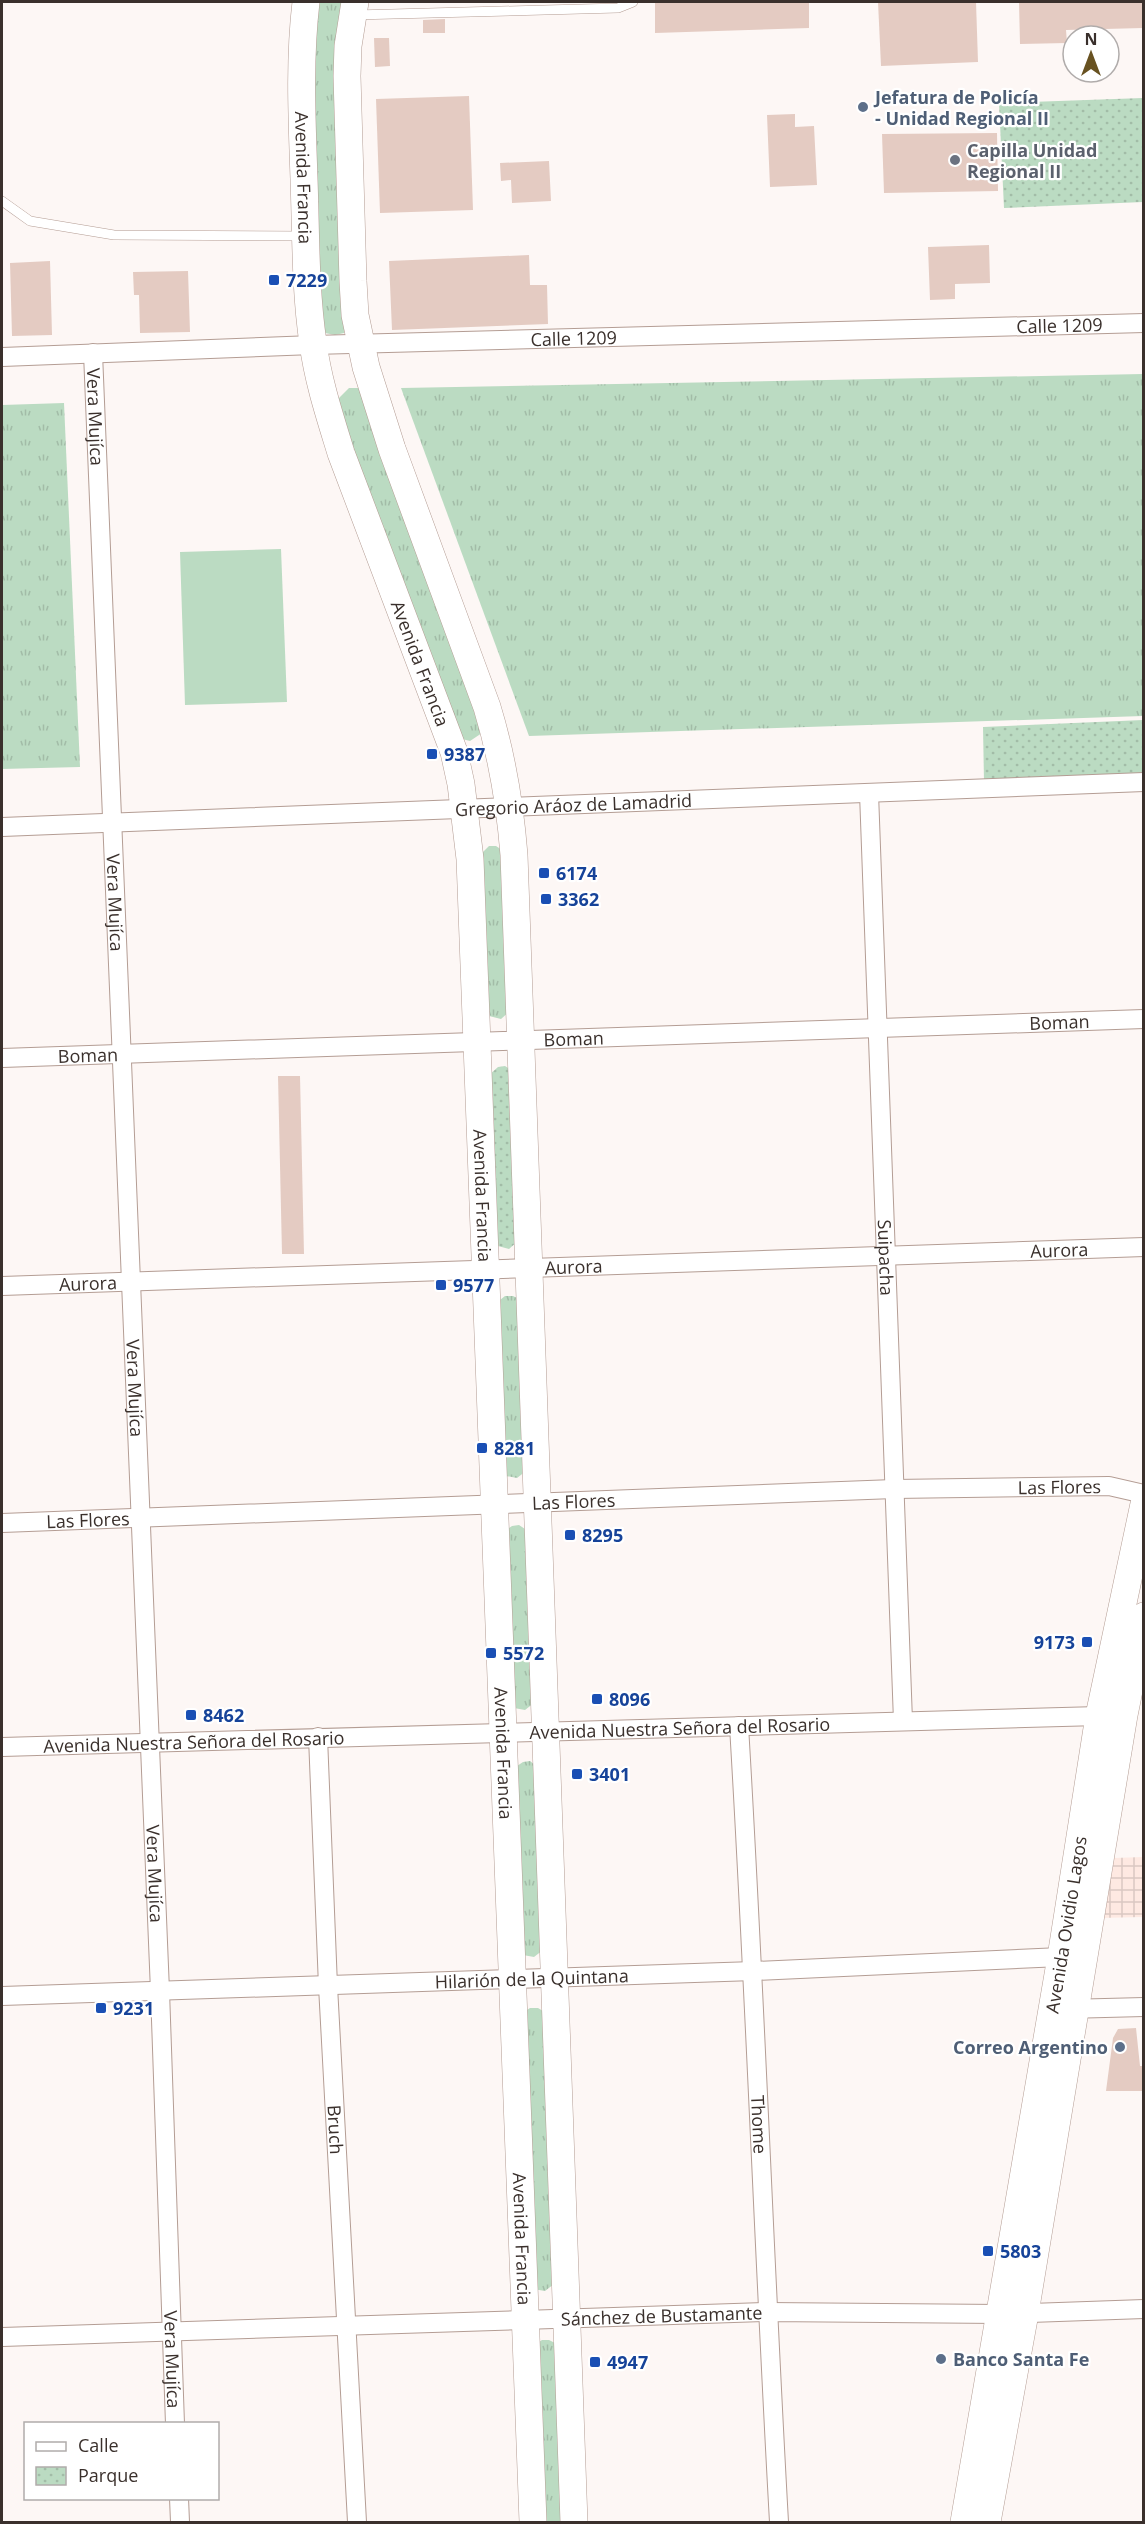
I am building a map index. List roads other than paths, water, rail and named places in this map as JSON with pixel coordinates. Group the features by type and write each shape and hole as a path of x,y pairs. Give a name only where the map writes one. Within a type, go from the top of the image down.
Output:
{"street":[{"name":"Avenida Francia","path":"306,2 302,78 309,309 313,345 326,404 342,453 454,752 465,809 470,859 533,2523"},
{"path":"354,8 347,76 353,281 361,344 374,396 487,707 499,747 510,807 521,1040 574,2523"},
{"name":"Calle 1209","path":"2,357 313,345 1143,323"},
{"name":"Vera Mujíca","path":"93,353 148,1743 160,1991 175,2422"},
{"name":"Gregorio Aráoz de Lamadrid","path":"2,827 1143,782"},
{"name":"Suipacha","path":"869,793 884,1255 903,1721"},
{"name":"Boman","path":"2,1058 1143,1019"},
{"name":"Aurora","path":"2,1286 1143,1247"},
{"name":"Las Flores","path":"2,1523 894,1489 1109,1486 1143,1494"},
{"name":"Avenida Ovidio Lagos","path":"1063,2009 1061,1957 1122,1715 1143,1504"},
{"name":"Avenida Ovidio Lagos","path":"987,2523 1012,2313 1063,2009 1143,1616"},
{"name":"Avenida Nuestra Señora del Rosario","path":"2,1747 1122,1715"},
{"name":"Thome","path":"739,1726 779,2523"},
{"name":"Bruch","path":"318,1737 328,1986 357,2523"},
{"name":"Hilarión de la Quintana","path":"2,1996 753,1971 1061,1957"},
{"path":"1063,2009 1143,2007"},
{"name":"Sánchez de Bustamante","path":"2,2337 767,2312 1012,2313 1143,2309"},
{"name":"Avenida Ovidio Lagos","path":"964,2523 1012,2313"},
{"path":"179,2500 180,2523"}],"lane":[{"path":"354,8 503,6 618,8 633,2"},
{"path":"2,201 30,221 114,235 306,236"}],"place":[{"name":"Jefatura de Policía - Unidad Regional II","path":"863,107"},
{"name":"Capilla Unidad Regional II","path":"955,160"},
{"name":"7229","path":"274,280"},
{"name":"9387","path":"432,754"},
{"name":"6174","path":"544,873"},
{"name":"3362","path":"546,899"},
{"name":"9577","path":"441,1285"},
{"name":"8281","path":"482,1448"},
{"name":"8295","path":"570,1535"},
{"name":"9173","path":"1087,1642"},
{"name":"5572","path":"491,1653"},
{"name":"8096","path":"597,1699"},
{"name":"8462","path":"191,1715"},
{"name":"3401","path":"577,1774"},
{"name":"9231","path":"101,2008"},
{"name":"Correo Argentino","path":"1120,2047"},
{"name":"5803","path":"988,2251"},
{"name":"Banco Santa Fe","path":"941,2359"},
{"name":"4947","path":"595,2362"}]}
